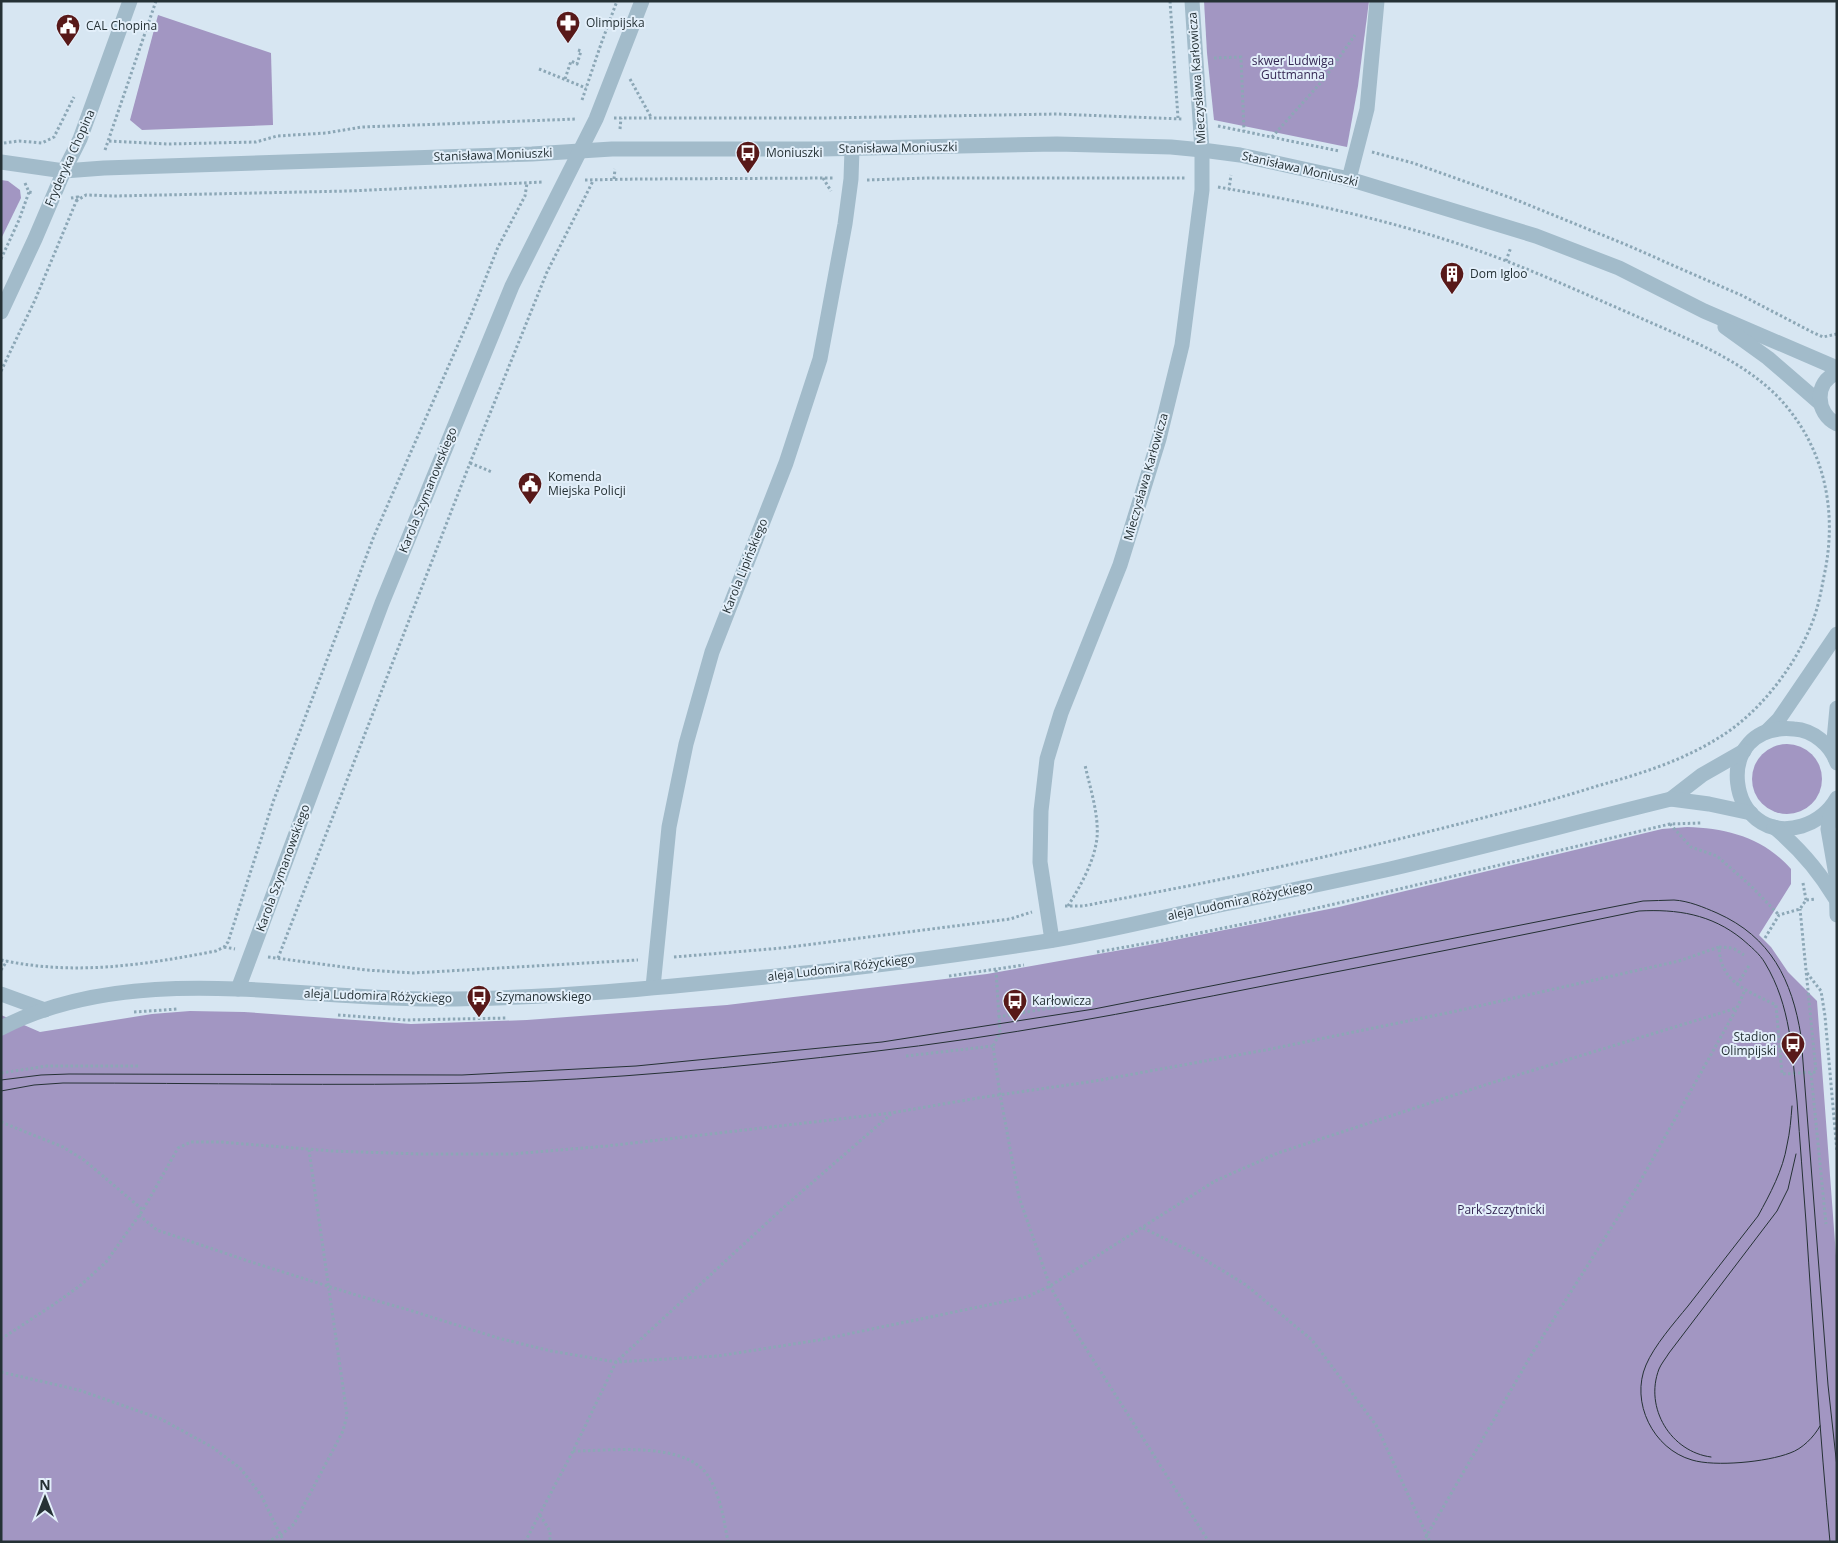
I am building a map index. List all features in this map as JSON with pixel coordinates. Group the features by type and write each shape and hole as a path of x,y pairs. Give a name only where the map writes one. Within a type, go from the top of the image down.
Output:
{"street":[{"name":"Fryderyka Chopina","path":"1,312 80,139 130,1"},
{"name":"Karola Szymanowskiego","path":"238,989 382,603 512,286 596,119 642,1"},
{"name":"Mieczysława Karłowicza","path":"1052,940 1040,862 1041,811 1047,759 1061,713 1120,565 1159,439 1182,345 1201,202 1202,150 1192,1"},
{"path":"1349,179 1367,109 1377,1"},
{"name":"Stanisława Moniuszki","path":"1,162 64,171 104,168 579,152 612,149 852,149 1057,144 1171,147 1202,150 1240,155 1349,179 1536,236 1619,268 1704,311 1837,368"},
{"name":"Karola Lipińskiego","path":"653,987 669,826 686,744 712,652 786,463 820,359 845,224 851,179 852,149"},
{"name":"Stanisława Moniuszki","path":"1704,311 1768,358 1820,404 1835,427"},
{"path":"1820,404 1820,393 1824,382 1837,373"},
{"name":"aleja Ludomira Różyckiego","path":"1671,799 1702,775 1744,751 1753,740 1765,732 1782,714 1837,634"},
{"path":"1836,760 1834,740 1837,708"},
{"path":"1765,732 1781,728 1796,729 1812,734 1824,743 1836,760"},
{"path":"1744,751 1739,761 1737,784 1744,804 1751,813 1774,827 1785,837 1810,863 1835,898"},
{"name":"aleja Ludomira Różyckiego","path":"1,1028 45,1010 95,998 146,990 238,989 401,999 437,999 557,994 653,987 865,967 1052,940 1390,869 1671,799 1709,804 1751,813"},
{"path":"1774,827 1797,827 1809,824 1834,803"},
{"path":"1834,803 1828,829 1836,875 1835,898 1837,915"},
{"path":"1,994 45,1010"}],"path":[{"path":"156,1 109,141 168,144 256,142 276,136 326,133 362,127 583,119"},
{"path":"581,104 617,1"},
{"path":"1170,1 1178,118"},
{"path":"1272,137 1324,79 1358,30 1375,20"},
{"path":"565,79 571,61 577,64 581,51 578,50"},
{"path":"1195,58 1241,57 1244,132"},
{"path":"539,69 586,88"},
{"path":"629,76 651,117"},
{"path":"576,120 578,112"},
{"path":"610,118 824,118 1057,114 1185,119"},
{"path":"620,129 621,118"},
{"path":"1,144 19,141 42,143 54,137 61,124"},
{"path":"1236,138 1238,130"},
{"path":"614,179 615,169"},
{"path":"1229,189 1231,175"},
{"path":"578,180 839,178"},
{"path":"861,179 874,181 927,178 1188,179"},
{"path":"1,259 19,220 29,192 25,182 28,179"},
{"path":"278,958 470,463 547,272 594,180"},
{"path":"1,960 43,967 78,969 129,966 216,951 224,947 228,942 276,794 374,536 471,315 498,247 525,196 527,183"},
{"path":"76,201 86,195 349,191 535,183"},
{"path":"1010,919 1025,914 1068,906 1083,906 1238,876 1378,844 1536,805 1660,767 1695,752 1722,736 1745,718 1772,691 1787,669 1811,625 1830,552 1827,492 1818,457 1807,435 1780,399 1755,378 1732,362 1675,334 1506,261 1392,224 1325,208 1214,186"},
{"path":"29,192 34,193"},
{"path":"1,371 57,252 78,197 68,198"},
{"path":"470,463 492,472"},
{"path":"1068,906 1091,862 1097,838 1096,817 1085,765"},
{"path":"1705,823 1670,824 1691,847 1718,856 1779,915"},
{"path":"1802,882 1806,900"},
{"path":"1719,946 1720,960 1731,981 1776,1005 1782,1074 1816,1072 1800,909 1806,900 1817,898"},
{"path":"1765,938 1779,915 1800,909"},
{"path":"1,1339 81,1285 106,1262 139,1215 178,1148 191,1142 220,1142 309,1150 421,1154 512,1154 608,1146 891,1113 1000,1094 1095,1081 1352,1034 1679,961 1719,946 1733,948 1744,955"},
{"path":"1,970 7,961"},
{"path":"1737,985 1750,964"},
{"path":"1015,967 996,969 1000,1033 993,1046 1019,1197 1050,1286 1078,1336 1209,1542"},
{"path":"1806,972 1821,991 1825,1016 1837,1152"},
{"path":"1423,1542 1533,1352 1637,1187 1737,1008 1745,990"},
{"path":"998,1017 1095,1000"},
{"path":"139,1215 157,1230 252,1262 498,1338 550,1351 616,1362 718,1356 819,1340 1027,1297 1050,1286 1215,1181 1278,1153 1488,1084 1737,1008"},
{"path":"906,1056 993,1046"},
{"path":"1,1073 47,1066 140,1066"},
{"path":"1811,1072 1826,1224"},
{"path":"525,1542 616,1362 783,1208 891,1113"},
{"path":"1,1122 70,1151 109,1180 142,1210"},
{"path":"267,1542 294,1524 343,1431 346,1415 309,1150"},
{"path":"1142,1227 1194,1253 1246,1285 1312,1340 1376,1425 1428,1534 1430,1542"},
{"path":"1,1372 79,1390 161,1418 212,1447 240,1468 261,1494 284,1542"},
{"path":"573,1450 635,1450 674,1454 686,1459 701,1468 710,1478 722,1513 728,1542"},
{"path":"540,1515 550,1531 550,1542"}],"green space":[{"name":"skwer Ludwiga Guttmanna","path":"1204,1 1369,1 1358,86 1347,147 1214,120"},
{"path":"158,15 271,53 273,125 142,130 130,120"},
{"path":"1,180 8,181 20,190 21,198 1,239"},
{"path":"1794,744 1807,750 1816,759 1820,765 1822,779 1820,793 1812,804 1801,812 1780,814 1773,812 1762,804 1754,793 1752,772 1754,765 1762,754 1773,746"},
{"name":"Park Szczytnicki","path":"1687,827 1730,833 1757,842 1780,858 1791,869 1791,884 1759,935 1771,947 1788,972 1817,1001 1837,1269 1837,1542 1,1542 1,1015 40,1032 152,1014 190,1011 244,1012 411,1024 527,1020 727,1005 987,974 1149,945 1339,907 1662,829"}],"tram line":[{"path":"1,1080 69,1074 462,1075 636,1066 882,1042 1094,1009 1643,901 1674,900 1685,902 1712,911 1736,923 1752,934 1776,963 1792,997 1801,1036 1828,1385 1837,1467"},
{"path":"1,1091 34,1085 63,1083 478,1083 625,1076 771,1063 918,1046 1066,1023 1357,968 1639,911 1667,911 1693,915 1718,924 1730,931 1758,953 1774,979 1789,1030 1797,1101 1830,1542"},
{"path":"1792,1106 1785,1154 1767,1199 1758,1216 1654,1350 1646,1365 1642,1379 1641,1394 1648,1422 1656,1435 1666,1446 1678,1454 1702,1462 1741,1462 1780,1456 1803,1446 1820,1426"},
{"path":"1711,1457 1684,1447 1664,1426 1658,1413 1655,1399 1655,1384 1659,1369 1669,1353 1777,1211 1788,1189 1796,1154"}],"place":[{"name":"Olimpijska","path":"568,44"},
{"name":"CAL Chopina","path":"68,47"},
{"name":"Moniuszki","path":"748,174"},
{"name":"Dom Igloo","path":"1452,295"},
{"name":"Komenda Miejska Policji","path":"530,505"},
{"name":"Szymanowskiego","path":"479,1018"},
{"name":"Karłowicza","path":"1015,1022"},
{"name":"Stadion Olimpijski","path":"1793,1065"}]}
